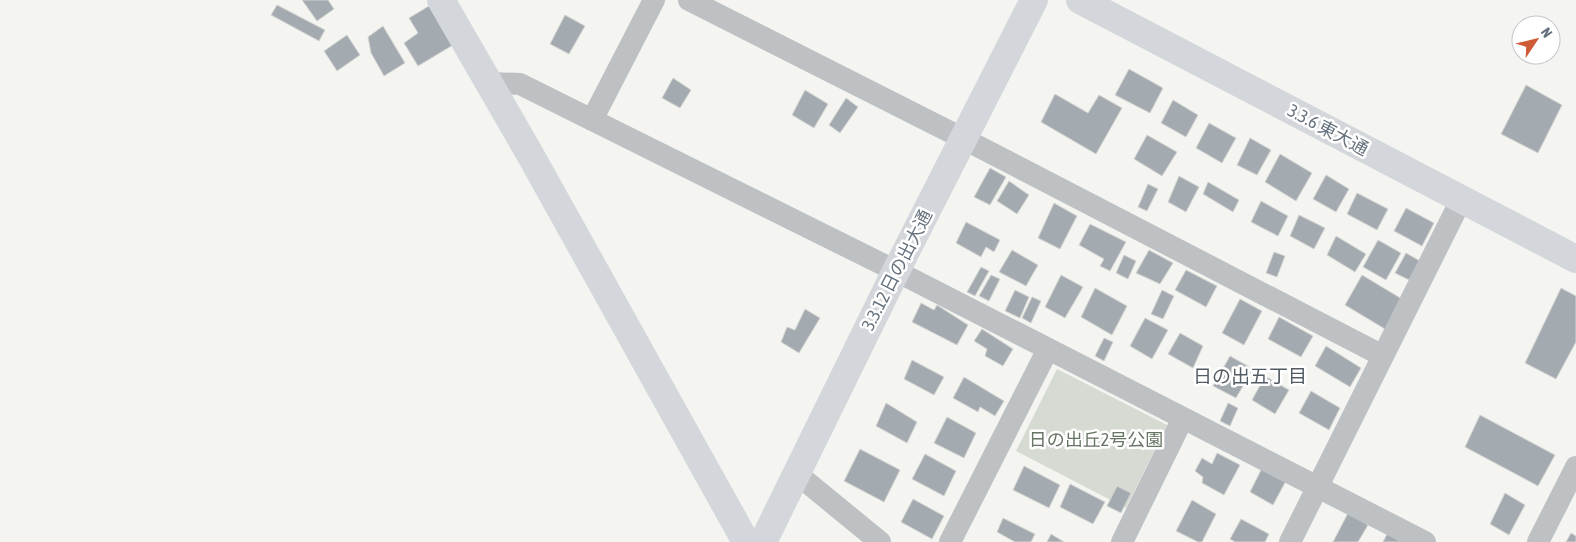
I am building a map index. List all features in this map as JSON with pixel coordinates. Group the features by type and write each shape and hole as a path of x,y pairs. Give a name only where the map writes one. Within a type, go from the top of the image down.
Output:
{"street":[{"path":"441,0 746,542"},
{"path":"592,120 654,0"},
{"path":"689,0 964,139 1383,356"},
{"name":"3.3.12 日の出大通","path":"763,542 896,271 1034,0"},
{"name":"3.3.6 東大通","path":"1080,0 1576,259"},
{"path":"489,83 520,84 896,271 1425,542"},
{"path":"1290,542 1461,200"},
{"path":"950,542 1048,349"},
{"path":"1122,542 1183,418"},
{"path":"1538,542 1576,467"},
{"path":"797,474 880,542"}],"green space":[{"name":"日の出丘2号公園","path":"1057,369 1167,425 1126,508 1016,451"}],"building":[{"path":"302,0 328,0 334,9 317,21"},
{"path":"277,5 325,30 319,41 271,15"},
{"path":"429,6 453,45 418,66 404,43 418,33 409,18"},
{"path":"565,15 585,26 569,54 550,44"},
{"path":"383,26 405,63 384,76 371,53 368,37"},
{"path":"347,35 360,55 337,71 324,51"},
{"path":"1129,69 1163,88 1150,113 1115,95"},
{"path":"673,78 691,90 680,108 662,98"},
{"path":"1526,85 1562,105 1538,153 1501,134"},
{"path":"805,90 828,104 814,128 792,115"},
{"path":"1055,94 1088,113 1099,95 1122,108 1096,154 1041,122"},
{"path":"846,98 858,107 840,133 829,125"},
{"path":"1173,100 1198,115 1186,137 1161,123"},
{"path":"1209,123 1236,138 1222,163 1196,148"},
{"path":"1147,135 1177,152 1162,176 1134,159"},
{"path":"1250,138 1271,150 1257,175 1237,165"},
{"path":"1280,154 1312,173 1296,201 1265,182"},
{"path":"990,168 1006,177 990,205 974,197"},
{"path":"1326,175 1349,189 1336,212 1313,199"},
{"path":"1179,176 1199,187 1186,212 1168,202"},
{"path":"1009,181 1029,195 1017,214 997,201"},
{"path":"1208,182 1239,200 1233,212 1203,194"},
{"path":"1148,184 1158,189 1147,211 1138,207"},
{"path":"1357,193 1388,209 1377,230 1347,214"},
{"path":"1261,201 1288,216 1278,236 1251,222"},
{"path":"1054,203 1077,216 1060,249 1038,238"},
{"path":"1406,208 1434,223 1422,246 1394,231"},
{"path":"1299,215 1325,228 1314,249 1290,236"},
{"path":"966,222 1000,240 994,252 986,247 981,257 956,243"},
{"path":"1090,224 1126,242 1110,271 1100,266 1104,259 1079,245"},
{"path":"1336,236 1366,254 1355,272 1327,255"},
{"path":"1378,240 1401,253 1386,280 1363,267"},
{"path":"1012,250 1038,265 1026,286 999,272"},
{"path":"1149,250 1173,263 1160,284 1136,273"},
{"path":"1274,252 1285,256 1277,277 1266,273"},
{"path":"1406,253 1420,261 1409,280 1395,273"},
{"path":"1124,255 1136,261 1128,279 1116,273"},
{"path":"981,267 989,271 975,296 967,292"},
{"path":"1186,270 1217,286 1206,307 1175,290"},
{"path":"991,275 1000,279 989,301 979,296"},
{"path":"1061,275 1083,287 1065,318 1045,307"},
{"path":"1362,275 1402,299 1385,329 1345,305"},
{"path":"1095,288 1127,306 1112,335 1081,317"},
{"path":"1561,288 1576,296 1576,342 1556,379 1525,363"},
{"path":"1015,290 1029,297 1020,318 1005,311"},
{"path":"1162,290 1174,296 1163,319 1151,314"},
{"path":"1032,297 1041,301 1031,323 1022,318"},
{"path":"1240,299 1262,311 1244,345 1222,333"},
{"path":"921,303 934,310 937,305 968,325 957,345 912,322"},
{"path":"805,309 820,318 799,353 781,342 787,327 795,330"},
{"path":"1279,317 1313,336 1301,357 1268,339"},
{"path":"1145,318 1168,330 1152,359 1130,346"},
{"path":"982,329 1013,349 1003,366 985,356 987,349 974,341"},
{"path":"1180,333 1203,346 1193,368 1168,354"},
{"path":"1104,338 1113,342 1104,361 1095,356"},
{"path":"1326,346 1361,368 1350,387 1315,366"},
{"path":"1230,356 1253,369 1236,398 1213,386"},
{"path":"912,360 944,377 934,395 904,379"},
{"path":"1265,376 1289,390 1275,414 1252,400"},
{"path":"964,377 1004,401 995,416 980,407 978,412 953,398"},
{"path":"1311,391 1340,408 1329,430 1299,413"},
{"path":"886,403 917,422 907,443 876,426"},
{"path":"1228,403 1238,408 1230,426 1220,421"},
{"path":"1480,415 1555,455 1538,486 1465,447"},
{"path":"947,417 976,433 964,458 934,443"},
{"path":"860,449 900,470 884,502 844,481"},
{"path":"1217,453 1240,465 1224,495 1202,483 1203,477 1195,471 1202,458 1212,464"},
{"path":"925,454 956,471 944,496 912,479"},
{"path":"1024,466 1060,485 1049,508 1013,490"},
{"path":"1263,466 1287,479 1273,505 1250,492"},
{"path":"1070,484 1105,502 1093,524 1060,507"},
{"path":"1117,486 1131,493 1121,513 1107,506"},
{"path":"1505,493 1525,505 1509,535 1490,524"},
{"path":"913,499 944,516 932,539 901,522"},
{"path":"1192,500 1216,514 1202,542 1198,542 1176,531"},
{"path":"1348,513 1368,525 1358,542 1333,542"},
{"path":"1003,518 1035,534 1031,542 1015,542 997,532"},
{"path":"1241,519 1269,534 1265,542 1235,542 1230,539"},
{"path":"1571,533 1576,536 1576,542 1566,542"},
{"path":"1051,534 1064,542 1047,542"},
{"path":"1387,534 1402,542 1383,542"}],"district":[{"name":"日の出五丁目","path":"1250,376"}]}
